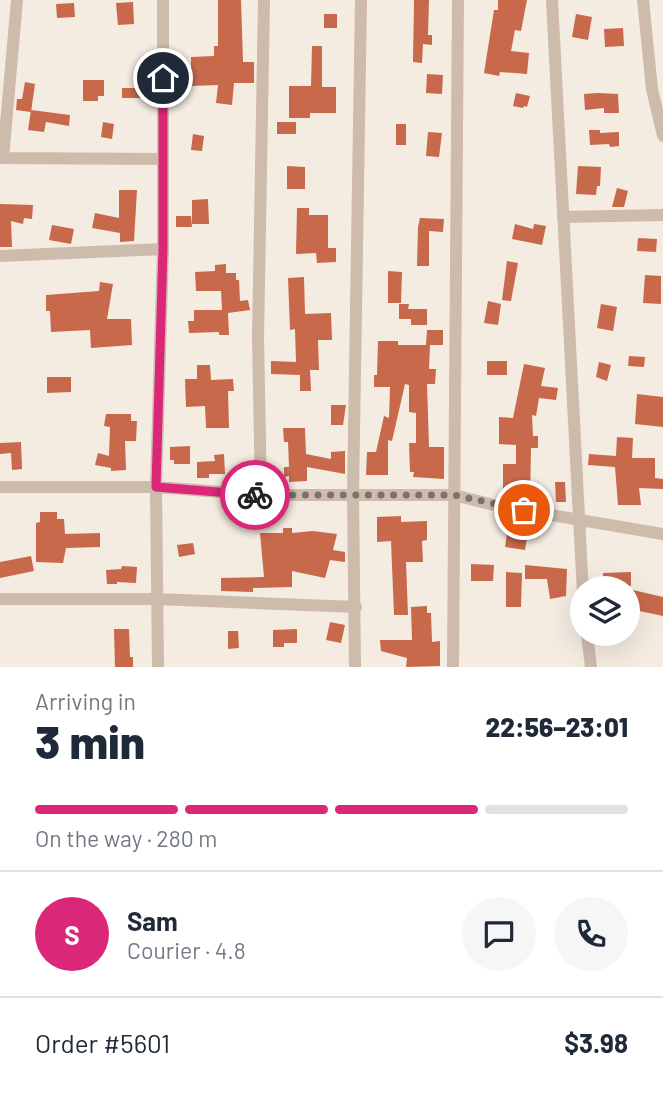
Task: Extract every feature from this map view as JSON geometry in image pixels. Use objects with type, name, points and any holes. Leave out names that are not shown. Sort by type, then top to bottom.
[{"type":"street","points":[[18,0],[1,158],[163,159]]},
{"type":"street","points":[[159,667],[156,487],[163,249],[163,0]]},
{"type":"street","points":[[261,495],[258,338],[264,0]]},
{"type":"street","points":[[355,667],[353,495],[361,0]]},
{"type":"street","points":[[453,667],[458,0]]},
{"type":"street","points":[[552,0],[582,576]]},
{"type":"street","points":[[643,0],[652,89],[663,136]]},
{"type":"street","points":[[563,217],[663,215]]},
{"type":"street","points":[[0,256],[163,249]]},
{"type":"street","points":[[0,487],[156,487],[261,495],[454,495],[498,506],[663,534]]},
{"type":"street","points":[[0,599],[157,599],[356,607]]},
{"type":"street","points":[[588,646],[591,667]]},
{"type":"building","points":[[218,0],[241,0],[243,62],[254,62],[254,83],[234,83],[232,105],[216,103],[218,85],[191,86],[191,57],[214,56],[214,46],[218,46]]},
{"type":"building","points":[[414,0],[429,0],[428,35],[432,35],[432,45],[423,44],[422,63],[413,62]]},
{"type":"building","points":[[498,0],[527,0],[521,31],[515,30],[511,51],[529,53],[527,74],[500,72],[499,76],[484,73]]},
{"type":"building","points":[[133,2],[134,24],[118,25],[116,3]]},
{"type":"building","points":[[74,3],[75,17],[57,18],[56,4]]},
{"type":"building","points":[[324,14],[337,14],[337,28],[324,28]]},
{"type":"building","points":[[576,14],[592,17],[588,40],[572,37]]},
{"type":"building","points":[[623,28],[624,46],[605,47],[604,29]]},
{"type":"building","points":[[312,46],[322,46],[322,87],[336,87],[336,113],[310,113],[310,118],[289,118],[289,86],[311,86]]},
{"type":"building","points":[[427,74],[443,75],[442,94],[426,93]]},
{"type":"building","points":[[83,80],[104,80],[104,96],[98,96],[98,101],[83,101]]},
{"type":"building","points":[[25,82],[35,84],[31,112],[16,110],[17,99],[22,99]]},
{"type":"building","points":[[122,88],[141,88],[141,98],[122,98]]},
{"type":"building","points":[[516,93],[530,96],[527,107],[513,106]]},
{"type":"building","points":[[584,94],[618,94],[619,113],[604,113],[604,108],[585,110]]},
{"type":"building","points":[[31,110],[70,115],[69,126],[46,122],[44,132],[28,130]]},
{"type":"building","points":[[103,122],[114,124],[112,139],[101,137]]},
{"type":"building","points":[[277,122],[296,122],[296,134],[277,134]]},
{"type":"building","points":[[396,124],[406,124],[406,145],[396,145]]},
{"type":"building","points":[[589,130],[600,130],[600,133],[619,132],[619,146],[590,145]]},
{"type":"building","points":[[428,132],[442,133],[439,157],[426,156]]},
{"type":"building","points":[[193,134],[204,136],[202,151],[191,150]]},
{"type":"building","points":[[287,166],[305,167],[305,189],[287,189]]},
{"type":"building","points":[[578,166],[601,167],[600,186],[597,186],[596,195],[576,194]]},
{"type":"building","points":[[617,188],[628,191],[624,207],[612,207]]},
{"type":"building","points":[[119,190],[137,190],[134,241],[120,242],[120,233],[92,228],[95,213],[119,218]]},
{"type":"building","points":[[208,199],[209,224],[192,224],[192,200]]},
{"type":"building","points":[[0,204],[33,205],[32,219],[24,218],[23,224],[11,221],[12,247],[0,247]]},
{"type":"building","points":[[297,208],[309,208],[309,215],[328,215],[328,248],[336,248],[336,262],[317,263],[316,253],[296,254]]},
{"type":"building","points":[[176,216],[191,216],[192,227],[176,227]]},
{"type":"building","points":[[420,218],[444,219],[443,232],[429,231],[429,266],[417,266]]},
{"type":"building","points":[[515,224],[533,229],[534,224],[546,226],[542,245],[512,239]]},
{"type":"building","points":[[52,225],[74,229],[71,244],[49,240]]},
{"type":"building","points":[[638,238],[657,239],[656,252],[637,251]]},
{"type":"building","points":[[507,261],[518,263],[511,301],[502,300]]},
{"type":"building","points":[[226,264],[226,273],[236,273],[236,280],[239,280],[240,301],[248,300],[250,310],[228,313],[229,335],[219,335],[219,332],[189,333],[188,321],[194,321],[194,310],[222,310],[221,291],[196,291],[195,272],[215,271],[215,265]]},
{"type":"building","points":[[388,271],[402,272],[401,303],[388,303]]},
{"type":"building","points":[[645,275],[661,276],[661,304],[643,303]]},
{"type":"building","points":[[304,277],[305,314],[331,313],[332,340],[318,340],[319,370],[310,370],[311,391],[300,391],[300,375],[271,374],[271,361],[296,362],[295,329],[290,330],[288,278]]},
{"type":"building","points":[[100,282],[113,284],[107,319],[131,319],[132,345],[91,348],[90,330],[51,332],[50,311],[46,311],[46,295],[99,291]]},
{"type":"building","points":[[488,301],[501,304],[498,325],[484,323]]},
{"type":"building","points":[[399,304],[409,304],[408,309],[427,309],[427,325],[411,325],[411,319],[399,319]]},
{"type":"building","points":[[601,304],[617,307],[613,331],[597,328]]},
{"type":"building","points":[[427,330],[443,330],[443,345],[426,345]]},
{"type":"building","points":[[378,341],[398,341],[398,345],[430,345],[429,369],[436,369],[435,384],[427,384],[429,447],[444,447],[444,479],[413,477],[414,472],[410,472],[409,443],[416,443],[416,413],[409,412],[409,385],[405,384],[392,441],[388,440],[388,475],[366,475],[367,452],[376,452],[384,416],[389,418],[390,387],[374,387]]},
{"type":"building","points":[[629,356],[645,357],[644,367],[628,366]]},
{"type":"building","points":[[487,361],[507,361],[507,375],[487,375]]},
{"type":"building","points":[[599,362],[611,365],[607,381],[596,377]]},
{"type":"building","points":[[524,364],[545,368],[541,386],[558,388],[556,400],[539,398],[536,416],[532,415],[533,436],[538,436],[538,448],[531,448],[530,500],[515,500],[516,489],[503,489],[503,464],[516,464],[516,445],[499,444],[499,417],[513,418]]},
{"type":"building","points":[[197,365],[210,365],[211,380],[233,379],[234,391],[228,391],[229,428],[206,428],[205,406],[186,407],[185,379],[197,379]]},
{"type":"building","points":[[47,377],[71,377],[71,392],[47,393]]},
{"type":"building","points":[[637,394],[663,397],[663,427],[635,424]]},
{"type":"building","points":[[331,405],[346,405],[343,425],[331,425]]},
{"type":"building","points":[[106,414],[131,414],[131,421],[137,421],[136,441],[125,441],[126,470],[111,471],[111,468],[95,465],[98,453],[109,456],[110,427],[104,426]]},
{"type":"building","points":[[283,428],[305,428],[306,454],[331,459],[331,452],[345,451],[345,474],[307,467],[307,481],[289,482],[289,476],[284,477],[284,467],[289,467],[288,442],[284,442]]},
{"type":"building","points":[[617,437],[633,438],[632,458],[655,458],[655,478],[663,479],[663,489],[639,488],[641,505],[618,505],[615,467],[588,465],[589,454],[616,456]]},
{"type":"building","points":[[21,442],[22,469],[12,470],[11,453],[0,454],[0,443]]},
{"type":"building","points":[[190,446],[190,464],[174,464],[174,460],[170,460],[170,447]]},
{"type":"building","points":[[224,454],[225,474],[209,474],[209,478],[197,478],[197,462],[215,461],[214,455]]},
{"type":"building","points":[[237,467],[248,467],[249,485],[238,484]]},
{"type":"building","points":[[555,482],[565,482],[566,502],[556,502]]},
{"type":"building","points":[[40,512],[57,512],[57,519],[64,519],[65,534],[100,533],[100,547],[66,548],[63,563],[36,562],[36,523],[40,522]]},
{"type":"building","points":[[401,516],[401,522],[427,521],[427,540],[422,541],[423,562],[406,562],[408,615],[394,615],[391,541],[377,542],[377,517]]},
{"type":"building","points":[[508,527],[528,531],[525,550],[505,547]]},
{"type":"building","points":[[283,528],[292,528],[292,533],[313,531],[337,534],[333,550],[345,552],[345,562],[330,560],[325,578],[292,571],[292,587],[253,588],[253,592],[221,591],[221,578],[264,577],[260,533],[283,533]]},
{"type":"building","points":[[193,543],[195,554],[179,557],[177,545]]},
{"type":"building","points":[[31,556],[34,571],[0,578],[0,562]]},
{"type":"building","points":[[471,564],[494,565],[493,581],[471,581]]},
{"type":"building","points":[[525,565],[567,569],[566,596],[550,599],[547,579],[525,579]]},
{"type":"building","points":[[122,566],[137,567],[136,583],[107,584],[106,570],[121,569]]},
{"type":"building","points":[[506,572],[522,573],[521,607],[506,607]]},
{"type":"building","points":[[631,572],[631,576],[603,576],[603,573]]},
{"type":"building","points":[[640,592],[663,597],[663,616],[640,611]]},
{"type":"building","points":[[427,606],[427,613],[431,613],[432,642],[440,641],[440,666],[406,667],[407,658],[381,651],[380,640],[412,640],[411,607]]},
{"type":"building","points":[[330,622],[345,625],[341,643],[326,640]]},
{"type":"building","points":[[114,629],[129,629],[133,667],[115,667]]},
{"type":"building","points":[[297,629],[297,643],[284,643],[284,647],[273,647],[273,630]]},
{"type":"building","points":[[228,631],[238,631],[239,648],[228,649]]},
{"type":"way so far","points":[[255,495],[454,495],[524,510]]},
{"type":"route","points":[[163,78],[163,249],[156,487],[255,495]]}]
